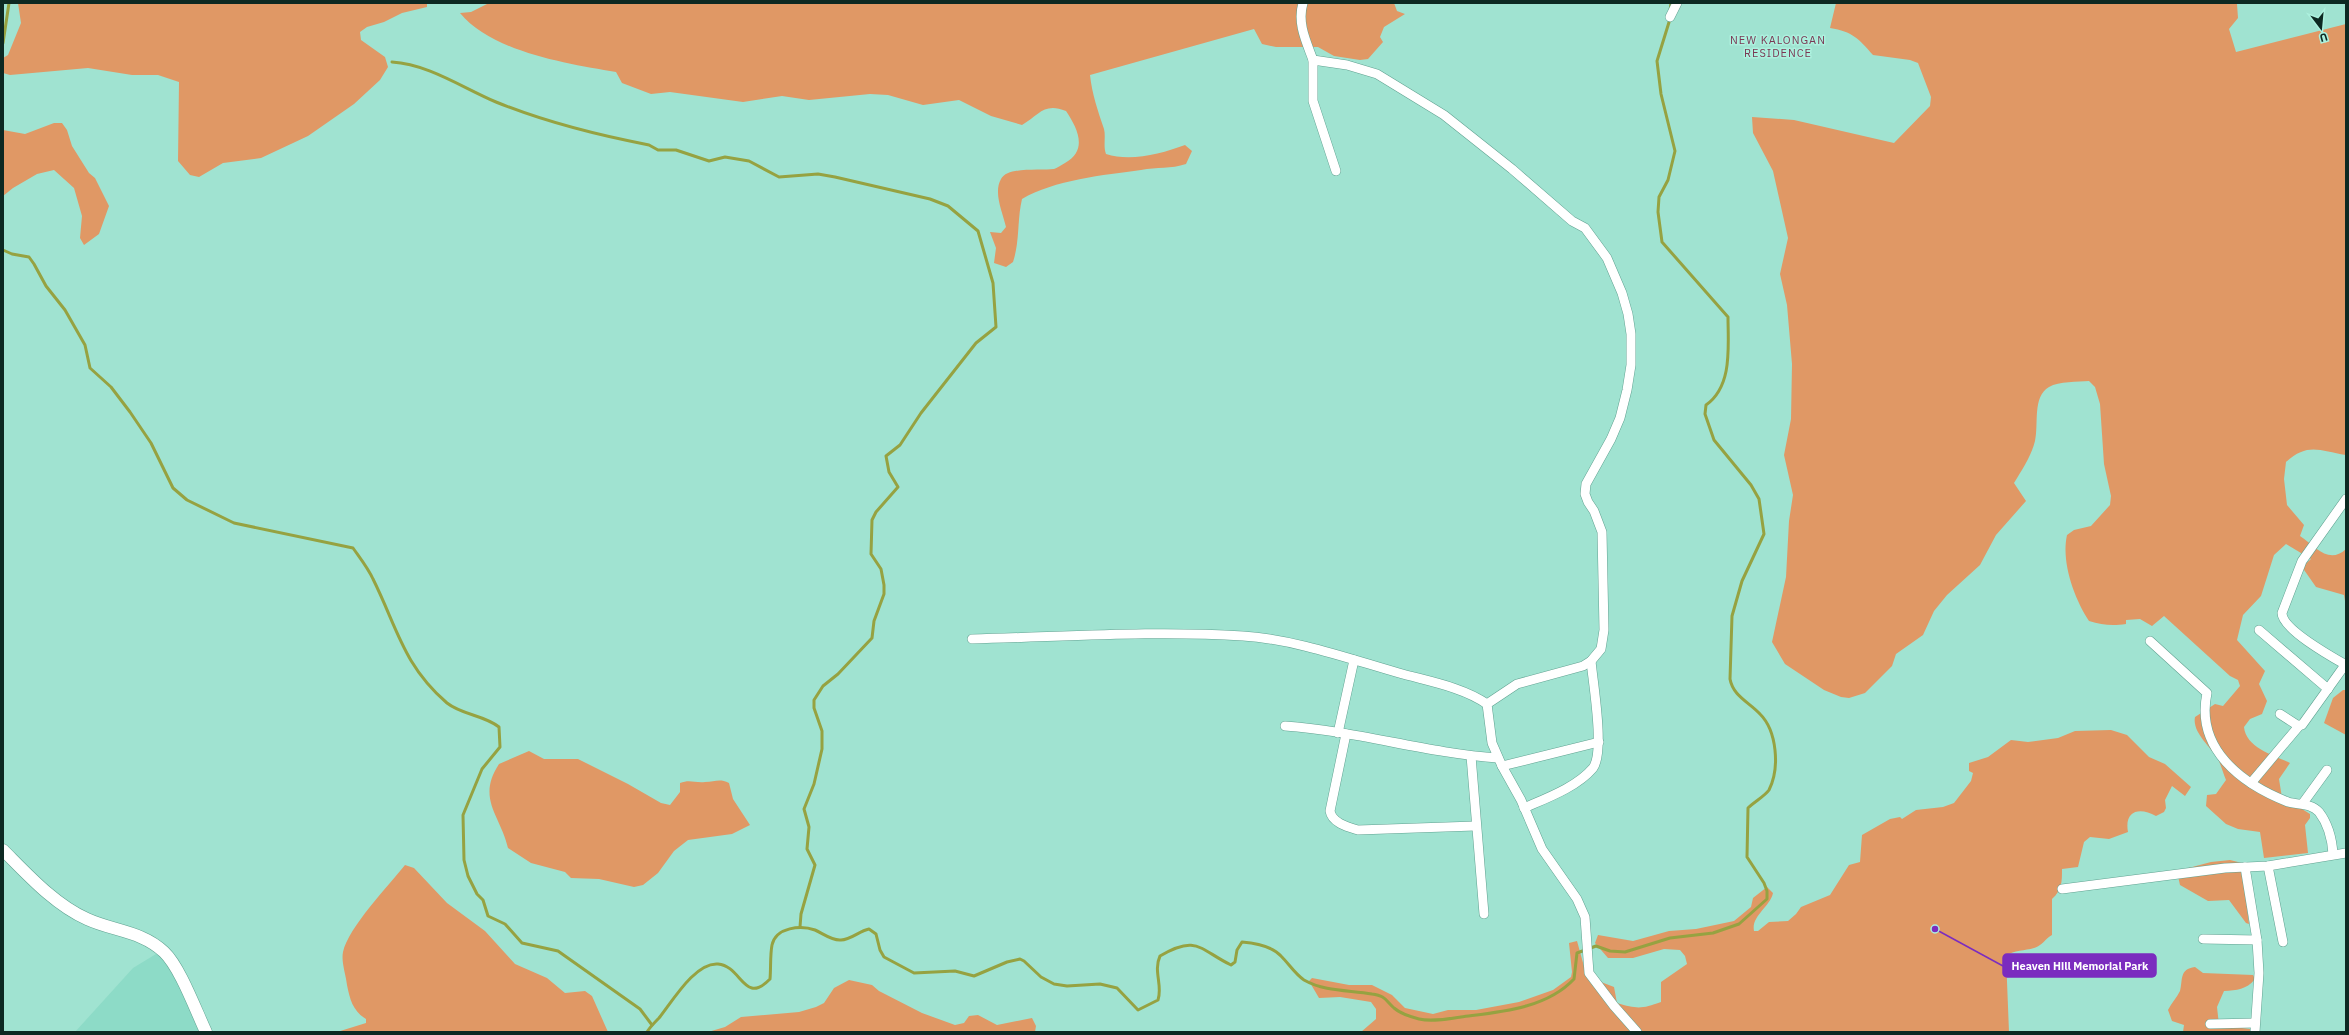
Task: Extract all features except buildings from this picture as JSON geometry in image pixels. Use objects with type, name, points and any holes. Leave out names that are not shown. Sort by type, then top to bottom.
[{"type":"main road","points":[[3,850],[38,884],[76,914],[139,936],[166,953],[178,974],[206,1032]]},
{"type":"street","points":[[1303,3],[1300,12],[1302,28],[1313,60],[1313,102],[1336,171]]},
{"type":"street","points":[[1670,17],[1677,3]]},
{"type":"street","points":[[1313,60],[1363,69],[1396,85],[1444,115],[1512,169],[1572,221],[1585,228],[1608,258],[1622,293],[1628,314],[1631,334],[1631,365],[1628,390],[1620,418],[1611,439],[1586,484],[1585,494],[1594,511],[1602,532],[1604,630],[1601,649],[1591,661],[1583,666],[1517,684],[1487,704]]},
{"type":"street","points":[[2251,783],[2311,714],[2345,665],[2291,628],[2283,620],[2282,613],[2302,561],[2315,540],[2346,499]]},
{"type":"street","points":[[2259,630],[2328,689]]},
{"type":"street","points":[[972,639],[1170,632],[1244,636],[1303,647],[1354,660],[1480,699],[1487,704],[1491,738],[1500,762],[1524,808],[1542,849],[1577,900],[1585,917],[1589,973],[1637,1032]]},
{"type":"street","points":[[2150,641],[2207,693],[2204,710],[2208,729],[2226,764],[2264,792],[2292,803],[2303,803],[2318,812],[2332,833],[2334,854]]},
{"type":"street","points":[[1354,660],[1330,811],[1332,818],[1358,830],[1475,826]]},
{"type":"street","points":[[1524,808],[1556,793],[1587,774],[1597,760],[1599,742],[1591,661]]},
{"type":"street","points":[[2280,714],[2299,726]]},
{"type":"street","points":[[1285,726],[1342,733],[1500,762],[1599,742]]},
{"type":"street","points":[[1471,756],[1475,826],[1484,914]]},
{"type":"street","points":[[2303,803],[2327,770]]},
{"type":"street","points":[[2062,889],[2245,867],[2268,866],[2346,853]]},
{"type":"street","points":[[2268,866],[2283,942]]},
{"type":"street","points":[[2210,1024],[2255,1028],[2259,973],[2257,940],[2245,867]]},
{"type":"street","points":[[2203,939],[2257,940]]},
{"type":"shaded area","points":[[18,3],[427,3],[427,7],[402,13],[384,22],[367,27],[360,32],[361,40],[385,57],[388,67],[380,80],[354,104],[308,136],[261,158],[223,163],[199,177],[190,175],[178,161],[179,82],[158,75],[132,75],[88,68],[10,75],[3,73],[3,58],[8,55],[21,23]]},
{"type":"shaded area","points":[[489,3],[1394,3],[1397,11],[1405,14],[1384,27],[1380,37],[1383,42],[1368,59],[1360,60],[1334,56],[1318,47],[1276,47],[1262,44],[1254,29],[1090,75],[1097,109],[1104,129],[1106,154],[1125,157],[1146,156],[1185,145],[1192,151],[1186,164],[1175,167],[1147,169],[1080,179],[1049,187],[1022,199],[1015,254],[1013,262],[1006,267],[994,263],[996,248],[990,232],[1001,233],[1006,227],[998,197],[1001,179],[1011,172],[1054,169],[1072,158],[1077,152],[1079,139],[1074,125],[1066,111],[1052,108],[1047,109],[1022,125],[991,116],[959,100],[923,105],[888,95],[870,94],[809,100],[782,96],[743,102],[670,92],[651,94],[622,83],[616,72],[554,60],[511,47],[491,38],[474,26],[460,13],[471,12]]},
{"type":"shaded area","points":[[1836,3],[2237,4],[2238,18],[2229,29],[2236,52],[2346,24],[2346,455],[2321,450],[2308,450],[2301,452],[2286,462],[2284,479],[2287,505],[2304,525],[2300,536],[2317,549],[2328,555],[2340,553],[2346,549],[2346,607],[2344,595],[2316,587],[2302,567],[2311,559],[2286,544],[2274,555],[2261,596],[2243,615],[2237,640],[2265,671],[2259,684],[2267,701],[2262,714],[2250,719],[2244,727],[2246,734],[2255,746],[2290,763],[2279,779],[2283,804],[2302,809],[2310,814],[2310,818],[2305,825],[2308,853],[2264,858],[2260,832],[2238,829],[2226,824],[2206,806],[2207,795],[2216,794],[2226,780],[2218,759],[2202,739],[2196,728],[2195,717],[2215,704],[2223,706],[2240,686],[2238,680],[2230,676],[2164,616],[2152,626],[2140,619],[2126,620],[2126,624],[2103,624],[2089,621],[2078,602],[2067,568],[2067,535],[2074,530],[2091,526],[2110,505],[2111,496],[2104,464],[2100,404],[2095,387],[2089,381],[2069,382],[2053,385],[2044,391],[2038,404],[2035,441],[2026,463],[2014,483],[2026,501],[1996,535],[1980,565],[1947,595],[1934,611],[1923,635],[1896,654],[1892,666],[1865,693],[1849,698],[1841,697],[1824,690],[1785,664],[1772,642],[1786,577],[1789,521],[1793,495],[1784,455],[1791,419],[1792,364],[1787,305],[1780,274],[1788,238],[1773,171],[1753,133],[1752,117],[1794,120],[1894,143],[1930,106],[1931,97],[1918,63],[1910,60],[1873,55],[1863,44],[1850,34],[1830,28]]},
{"type":"shaded area","points":[[54,123],[62,123],[67,130],[72,146],[89,173],[95,178],[109,206],[99,234],[84,245],[80,238],[82,216],[74,188],[54,170],[37,174],[13,188],[3,196],[3,130],[25,134]]},
{"type":"shaded area","points":[[2343,690],[2346,690],[2346,735],[2324,723],[2333,698]]},
{"type":"shaded area","points":[[2111,730],[2127,735],[2149,757],[2165,764],[2191,787],[2185,796],[2172,786],[2165,800],[2166,808],[2164,812],[2156,816],[2139,811],[2134,812],[2128,819],[2128,832],[2109,839],[2090,837],[2084,842],[2078,867],[2062,869],[2061,886],[2052,899],[2052,935],[2042,944],[2032,949],[2014,952],[2006,956],[2009,1032],[1361,1032],[1376,1019],[1376,1009],[1371,1002],[1340,997],[1319,998],[1309,981],[1312,978],[1349,985],[1372,985],[1392,995],[1405,1008],[1433,1014],[1448,1010],[1476,1010],[1519,1002],[1553,990],[1571,977],[1572,972],[1569,943],[1577,941],[1585,970],[1601,982],[1614,987],[1617,1003],[1644,1007],[1661,1002],[1661,982],[1687,964],[1685,956],[1680,950],[1664,949],[1633,958],[1608,958],[1595,943],[1598,935],[1633,941],[1669,931],[1696,929],[1734,921],[1751,907],[1753,898],[1767,887],[1773,893],[1768,903],[1755,921],[1754,931],[1758,931],[1769,922],[1788,921],[1801,907],[1830,895],[1849,865],[1860,862],[1862,835],[1890,819],[1900,817],[1902,819],[1916,810],[1943,807],[1954,803],[1971,781],[1973,773],[1969,771],[1969,763],[1988,757],[2011,740],[2028,742],[2058,738],[2075,731]]},
{"type":"shaded area","points":[[529,751],[544,759],[578,759],[628,784],[661,803],[670,805],[680,792],[680,783],[689,781],[708,782],[720,780],[729,783],[733,799],[750,825],[732,834],[688,840],[674,851],[658,873],[643,885],[634,887],[599,879],[571,878],[565,872],[531,863],[508,848],[505,837],[492,807],[490,787],[492,776],[499,764]]},
{"type":"shaded area","points":[[2230,860],[2242,863],[2249,924],[2246,923],[2229,900],[2208,901],[2180,885],[2177,872],[2181,870],[2211,862]]},
{"type":"shaded area","points":[[405,865],[414,868],[447,903],[485,931],[515,964],[547,978],[565,993],[585,991],[592,996],[608,1032],[337,1032],[366,1023],[366,1019],[355,1009],[348,990],[343,960],[343,952],[346,942],[361,919]]},
{"type":"shaded area","points":[[156,954],[161,956],[185,995],[201,1032],[75,1032],[133,968]]},
{"type":"shaded area","points":[[2195,967],[2203,973],[2253,975],[2255,979],[2252,983],[2245,987],[2237,990],[2224,991],[2217,1007],[2219,1025],[2250,1029],[2250,1032],[2183,1032],[2184,1025],[2172,1021],[2168,1010],[2180,991],[2184,973],[2186,970]]},
{"type":"shaded area","points":[[849,980],[872,985],[879,991],[922,1013],[955,1025],[964,1023],[969,1016],[978,1015],[997,1025],[1032,1018],[1036,1026],[1035,1032],[708,1032],[725,1027],[741,1017],[799,1012],[816,1007],[824,1003],[834,988]]},
{"type":"waterway","points":[[3,43],[9,3]]},
{"type":"waterway","points":[[1670,11],[1671,3]]},
{"type":"waterway","points":[[647,1032],[685,984],[701,969],[709,965],[718,964],[726,966],[733,971],[748,987],[754,988],[761,986],[770,979],[771,949],[774,939],[778,934],[796,928],[809,928],[838,940],[848,939],[869,929],[876,934],[880,950],[884,957],[914,973],[955,971],[974,976],[1007,962],[1020,959],[1041,977],[1054,984],[1067,986],[1100,984],[1117,988],[1138,1010],[1158,1000],[1159,989],[1157,967],[1160,956],[1172,949],[1191,945],[1205,950],[1231,965],[1235,962],[1237,950],[1242,942],[1252,943],[1268,947],[1273,950],[1284,959],[1301,978],[1312,984],[1329,989],[1377,995],[1383,997],[1399,1012],[1419,1019],[1435,1020],[1506,1011],[1536,1003],[1563,989],[1574,979],[1577,953],[1596,946],[1610,951],[1625,952],[1670,938],[1713,933],[1739,924],[1767,899],[1767,891],[1764,883],[1747,857],[1748,808],[1769,790],[1775,771],[1775,750],[1766,721],[1734,690],[1730,679],[1732,616],[1742,581],[1764,534],[1759,499],[1751,485],[1714,440],[1705,414],[1706,405],[1715,397],[1725,376],[1728,353],[1728,317],[1662,242],[1658,212],[1659,197],[1668,180],[1675,151],[1661,94],[1657,61],[1670,19]]},
{"type":"waterway","points":[[392,62],[419,67],[496,102],[533,116],[610,137],[649,145],[658,150],[676,150],[709,161],[725,157],[749,161],[779,177],[818,174],[930,199],[948,206],[978,231],[993,283],[996,327],[976,343],[921,413],[900,445],[886,456],[889,472],[898,487],[876,512],[872,520],[871,554],[881,569],[884,585],[884,594],[874,621],[872,638],[838,674],[823,686],[814,700],[814,708],[822,731],[822,749],[814,784],[804,809],[809,827],[807,849],[815,865],[801,914],[800,927]]},
{"type":"waterway","points":[[3,250],[12,254],[29,257],[46,286],[65,310],[85,345],[90,368],[111,387],[130,412],[151,443],[173,488],[187,500],[234,523],[353,548],[371,575],[402,645],[420,674],[432,689],[453,707],[487,720],[499,727],[500,747],[482,769],[463,815],[464,860],[468,876],[477,894],[483,900],[488,916],[505,924],[522,943],[558,951],[640,1009],[652,1025]]},
{"type":"place","name":"Heaven Hill Memorial Park","points":[[1935,929]]},
{"type":"district","name":"NEW KALONGAN RESIDENCE","points":[[1778,46]]}]
